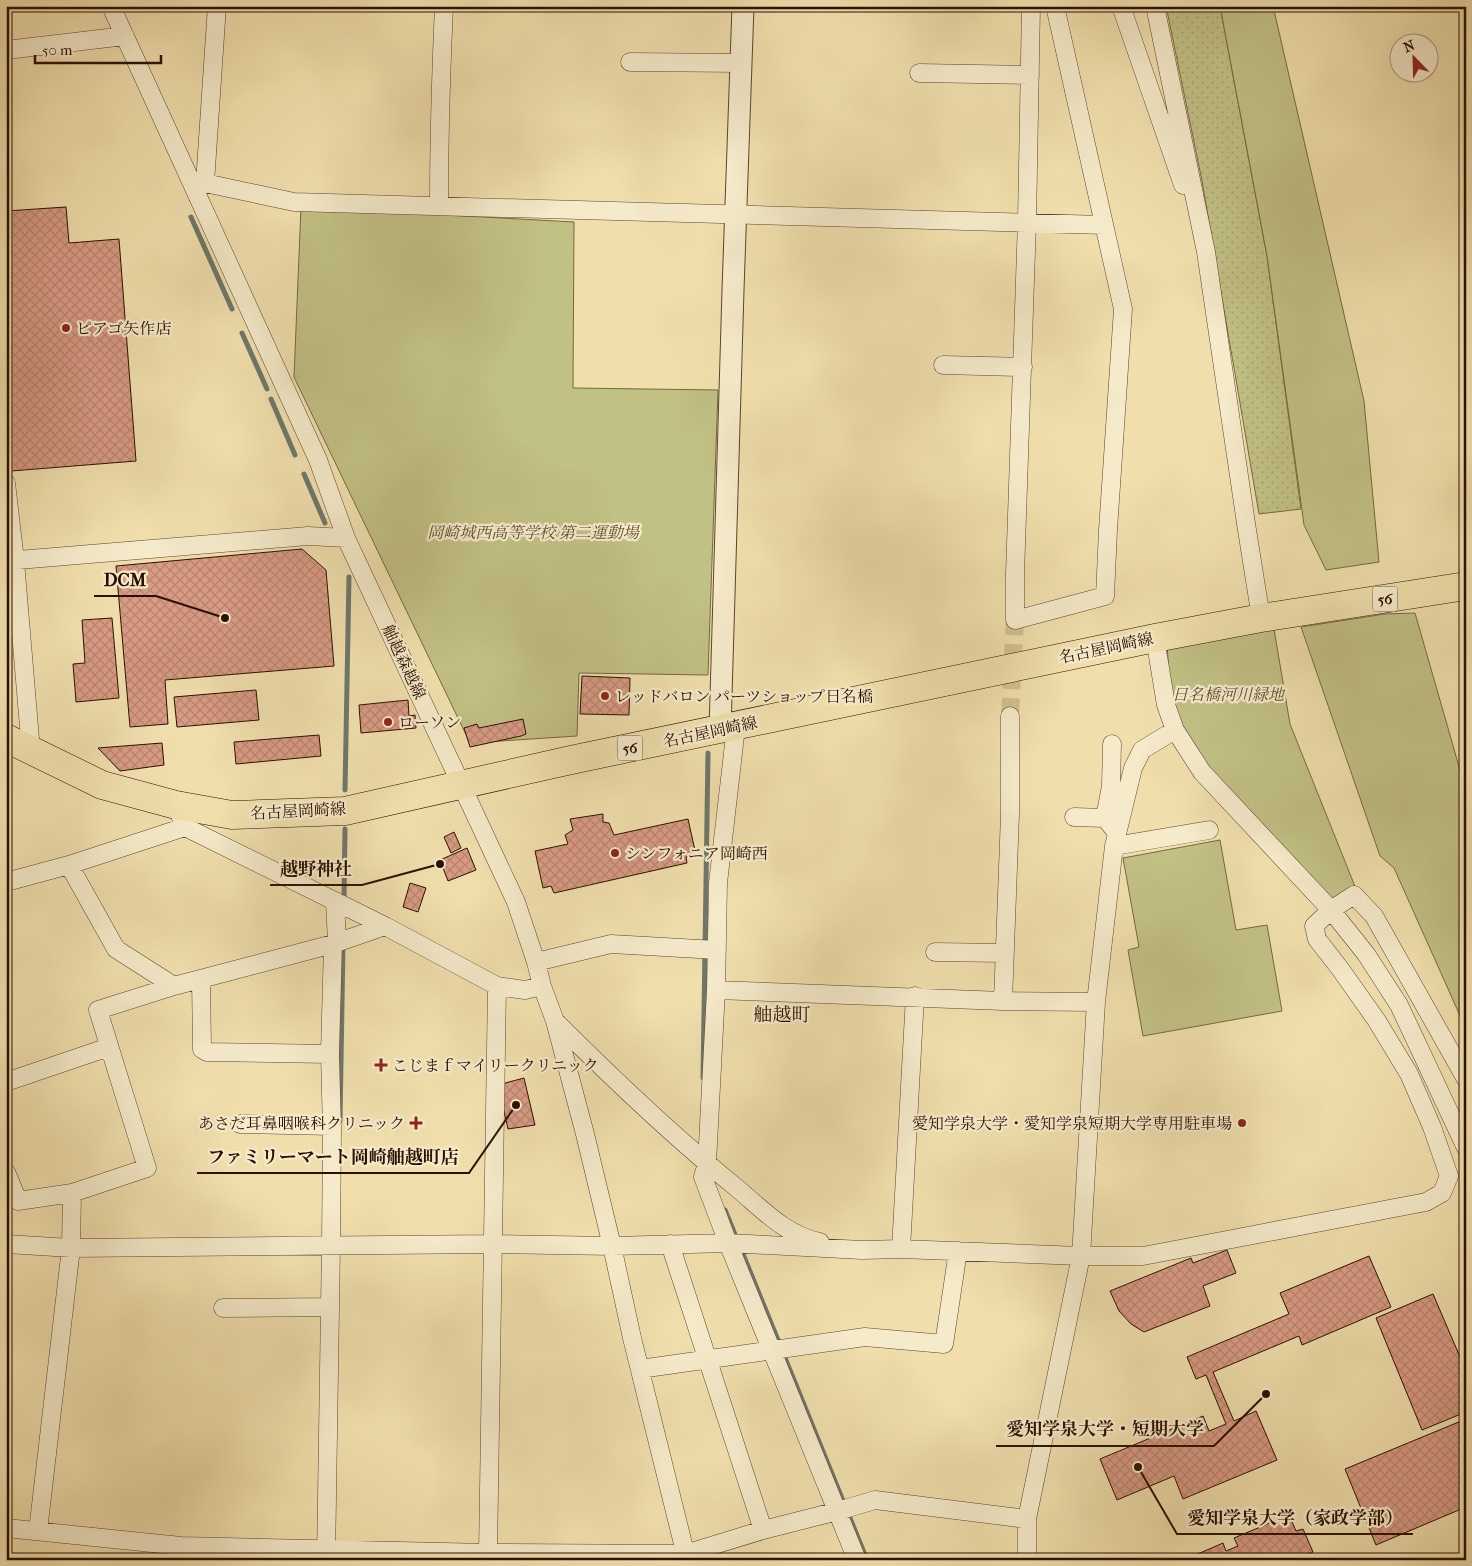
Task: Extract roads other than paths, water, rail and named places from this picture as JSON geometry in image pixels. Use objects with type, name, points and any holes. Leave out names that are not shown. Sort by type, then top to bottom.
[{"type":"main road","name":"名古屋岡崎線","points":[[6,738],[102,785],[181,816],[345,810],[506,774],[1155,638],[1261,618],[1466,586]]},
{"type":"street","name":"舳越森越線","points":[[110,6],[200,185],[318,460],[346,538],[516,902],[555,1022],[612,1246],[686,1557]]},
{"type":"street","points":[[217,6],[200,185],[294,202],[1027,221],[1104,225]]},
{"type":"street","points":[[439,205],[439,134],[444,6]]},
{"type":"street","points":[[743,6],[732,300],[728,728],[718,883],[716,990],[707,1164],[703,1178],[857,1560]]},
{"type":"street","points":[[1031,6],[1023,367],[1014,620],[1105,596],[1123,309],[1055,6]]},
{"type":"street","points":[[1121,6],[1206,252]]},
{"type":"street","points":[[1155,6],[1206,252],[1261,618]]},
{"type":"street","points":[[6,50],[125,36]]},
{"type":"street","points":[[630,62],[741,63]]},
{"type":"street","points":[[919,73],[1030,75]]},
{"type":"street","points":[[943,365],[1023,367]]},
{"type":"street","points":[[6,483],[11,561],[31,751]]},
{"type":"street","points":[[11,561],[308,536],[346,538]]},
{"type":"street","points":[[1155,638],[1166,704],[1175,730],[1202,772],[1331,910],[1366,954],[1399,1005],[1466,1148]]},
{"type":"street","points":[[1003,1001],[1010,814],[1010,716]]},
{"type":"street","points":[[1027,1560],[1027,1519],[1081,1256],[1096,1002],[1115,840],[1133,768],[1142,750],[1175,730]]},
{"type":"street","points":[[1112,744],[1111,786],[1105,818],[1115,840]]},
{"type":"street","points":[[6,882],[68,865],[181,816],[341,904],[497,986],[525,990],[542,986]]},
{"type":"street","points":[[1074,817],[1105,818]]},
{"type":"street","points":[[1115,840],[1209,830]]},
{"type":"street","points":[[68,865],[116,949],[174,986]]},
{"type":"street","points":[[6,1244],[71,1248],[492,1244],[612,1246],[728,1243],[862,1250],[901,1249],[1081,1256],[1143,1256],[1426,1202],[1442,1193],[1449,1176],[1432,1127],[1409,1074],[1377,1021],[1342,970],[1317,939],[1314,926],[1331,910],[1354,895],[1374,916],[1466,1079]]},
{"type":"street","points":[[326,1555],[332,1126],[330,1054],[340,941],[341,904]]},
{"type":"street","points":[[6,1172],[18,1201],[72,1193],[147,1168],[98,1010],[174,986],[340,941],[385,926]]},
{"type":"street","points":[[536,962],[611,944],[717,950]]},
{"type":"street","points":[[935,952],[1004,953]]},
{"type":"street","points":[[201,979],[202,1050],[207,1052],[330,1054]]},
{"type":"street","points":[[488,1553],[497,986]]},
{"type":"street","points":[[716,990],[915,996],[1003,1001],[1096,1002]]},
{"type":"street","points":[[901,1249],[915,996]]},
{"type":"street","points":[[555,1022],[599,1066],[707,1164],[788,1230],[811,1240],[862,1250]]},
{"type":"street","points":[[6,1082],[109,1047]]},
{"type":"street","points":[[240,1124],[332,1126]]},
{"type":"street","points":[[38,1531],[71,1248],[72,1193]]},
{"type":"street","points":[[670,1244],[763,1530]]},
{"type":"street","points":[[640,1369],[865,1337],[944,1344],[958,1252]]},
{"type":"street","points":[[223,1308],[330,1307]]},
{"type":"street","points":[[6,1528],[181,1546],[326,1555],[488,1553],[686,1557],[763,1530],[875,1500],[1027,1519]]},
{"type":"waterway","points":[[191,217],[232,309]]},
{"type":"waterway","points":[[242,333],[267,389]]},
{"type":"waterway","points":[[271,399],[295,455]]},
{"type":"waterway","points":[[304,474],[325,523]]},
{"type":"waterway","points":[[345,790],[349,577]]},
{"type":"waterway","points":[[703,1078],[708,753]]},
{"type":"waterway","points":[[344,901],[345,829]]},
{"type":"waterway","points":[[340,1121],[343,944]]},
{"type":"waterway","points":[[725,1210],[780,1345]]},
{"type":"waterway","points":[[783,1353],[867,1560]]},
{"type":"tunnel","points":[[1010,716],[1015,620]]},
{"type":"place","name":"ピアゴ矢作店","points":[[66,328]]},
{"type":"place","name":"DCM","points":[[225,618]]},
{"type":"place","name":"レッドバロン パーツショップ日名橋","points":[[605,696]]},
{"type":"place","name":"ローソン","points":[[388,722]]},
{"type":"place","name":"シンフォニア岡崎西","points":[[615,853]]},
{"type":"place","name":"越野神社","points":[[440,864]]},
{"type":"place","name":"こじまｆマイリークリニック","points":[[381,1065]]},
{"type":"place","name":"ファミリーマート岡崎舳越町店","points":[[516,1105]]},
{"type":"place","name":"あさだ耳鼻咽喉科クリニック","points":[[416,1123]]},
{"type":"place","name":"愛知学泉大学・愛知学泉短期大学専用駐車場","points":[[1242,1123]]},
{"type":"place","name":"愛知学泉大学・短期大学","points":[[1266,1394]]},
{"type":"place","name":"愛知学泉大学（家政学部）","points":[[1138,1467]]},
{"type":"district","name":"舳越町","points":[[782,1015]]},
{"type":"park label","name":"岡崎城西高等学校 第二運動場","points":[[533,532]]},
{"type":"park label","name":"日名橋河川緑地","points":[[1228,694]]}]
